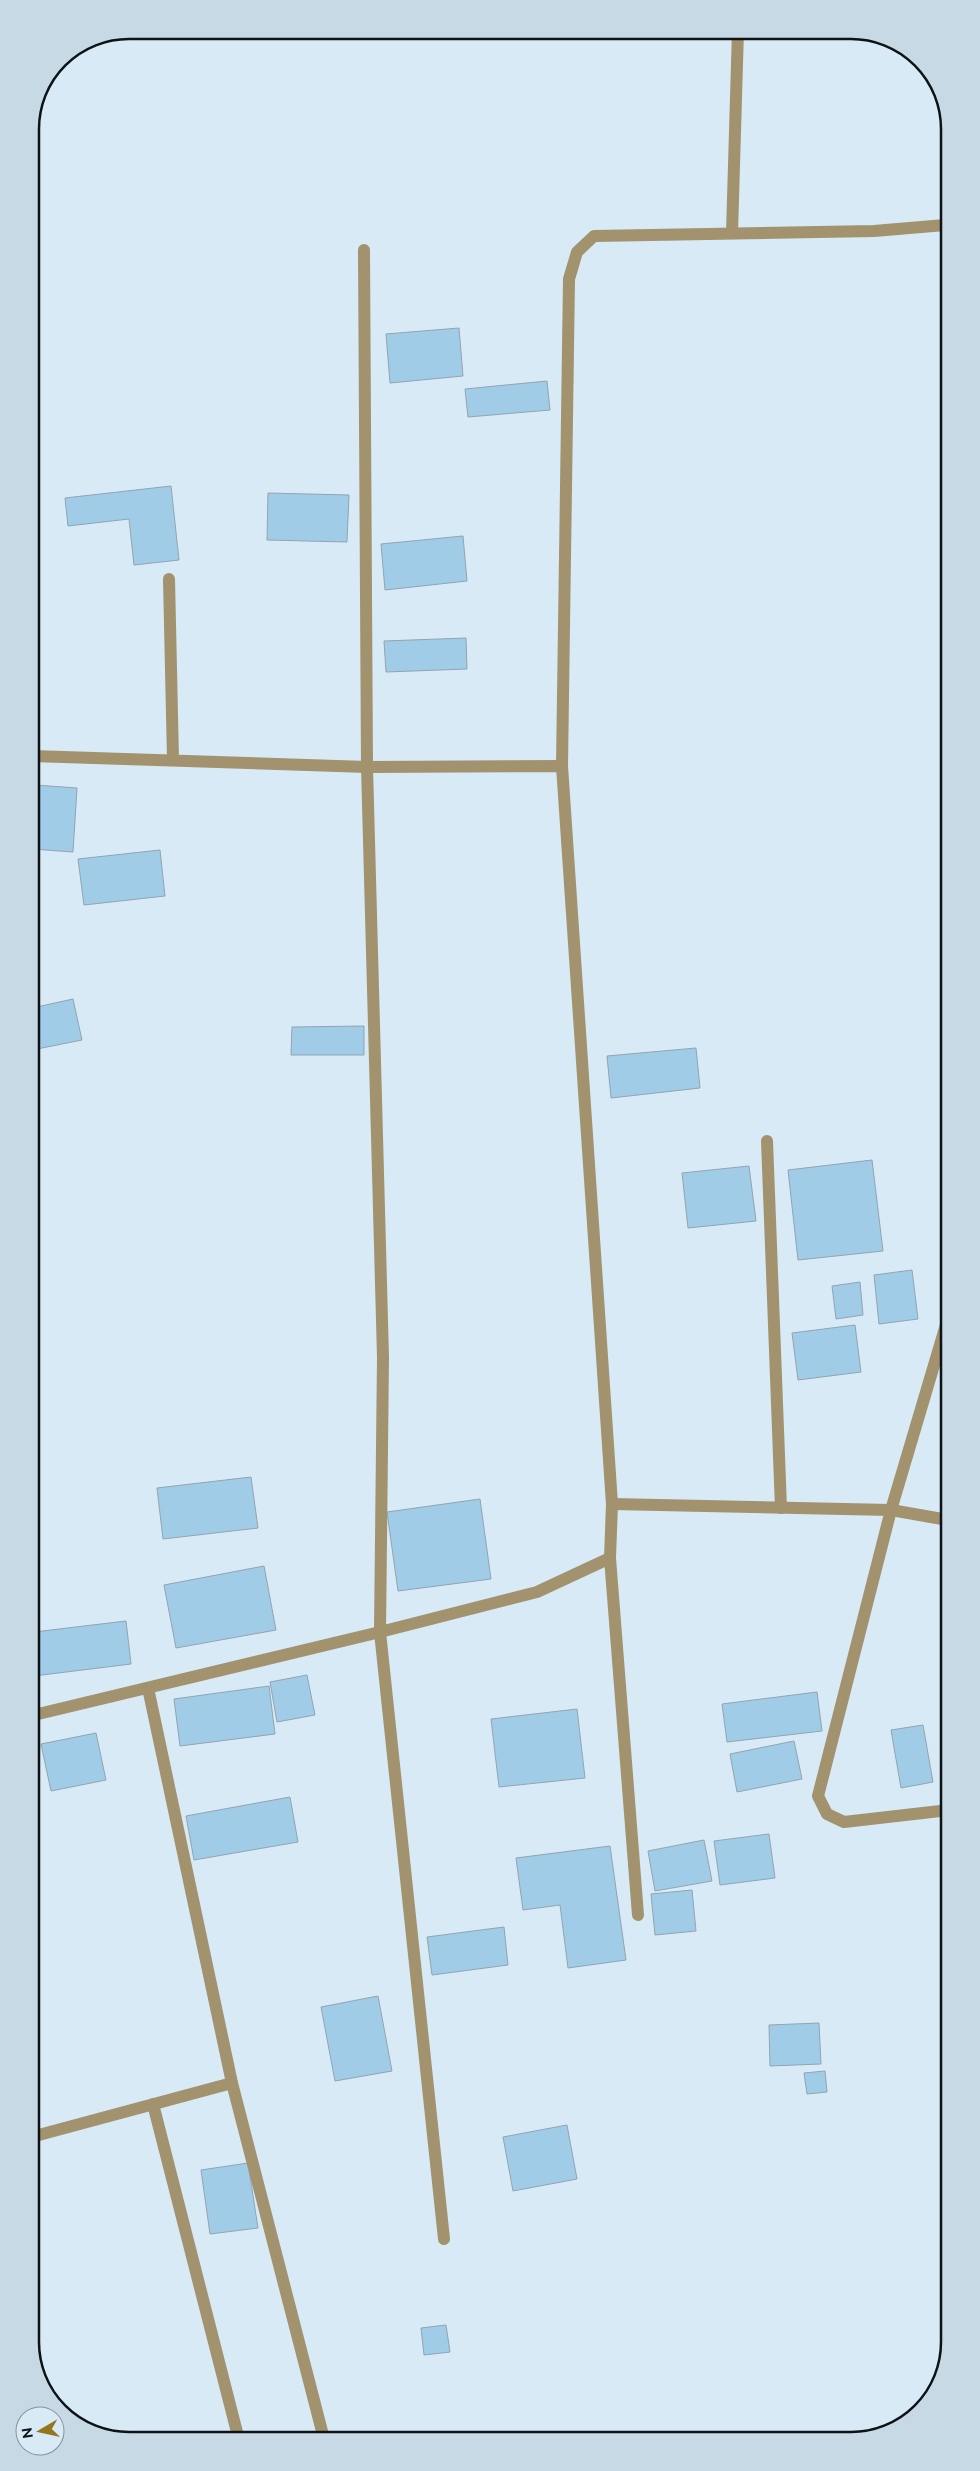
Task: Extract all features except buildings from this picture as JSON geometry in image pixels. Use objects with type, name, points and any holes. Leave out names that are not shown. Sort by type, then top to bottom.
[{"type":"street","points":[[732,233],[738,39]]},
{"type":"street","points":[[638,1915],[610,1558],[612,1504],[562,766],[569,279],[577,252],[594,236],[874,231],[941,225]]},
{"type":"street","points":[[364,250],[367,767],[383,1357],[380,1632],[444,2239]]},
{"type":"street","points":[[169,579],[173,760]]},
{"type":"street","points":[[39,756],[367,767],[562,766]]},
{"type":"street","points":[[767,1141],[781,1508]]},
{"type":"street","points":[[941,1342],[891,1510],[818,1796],[827,1814],[844,1822],[941,1811]]},
{"type":"street","points":[[612,1504],[891,1510],[941,1519]]},
{"type":"street","points":[[39,1713],[380,1632],[537,1592],[610,1558]]},
{"type":"street","points":[[148,1688],[232,2083],[322,2432]]},
{"type":"street","points":[[39,2135],[232,2083]]},
{"type":"street","points":[[153,2104],[237,2432]]}]
